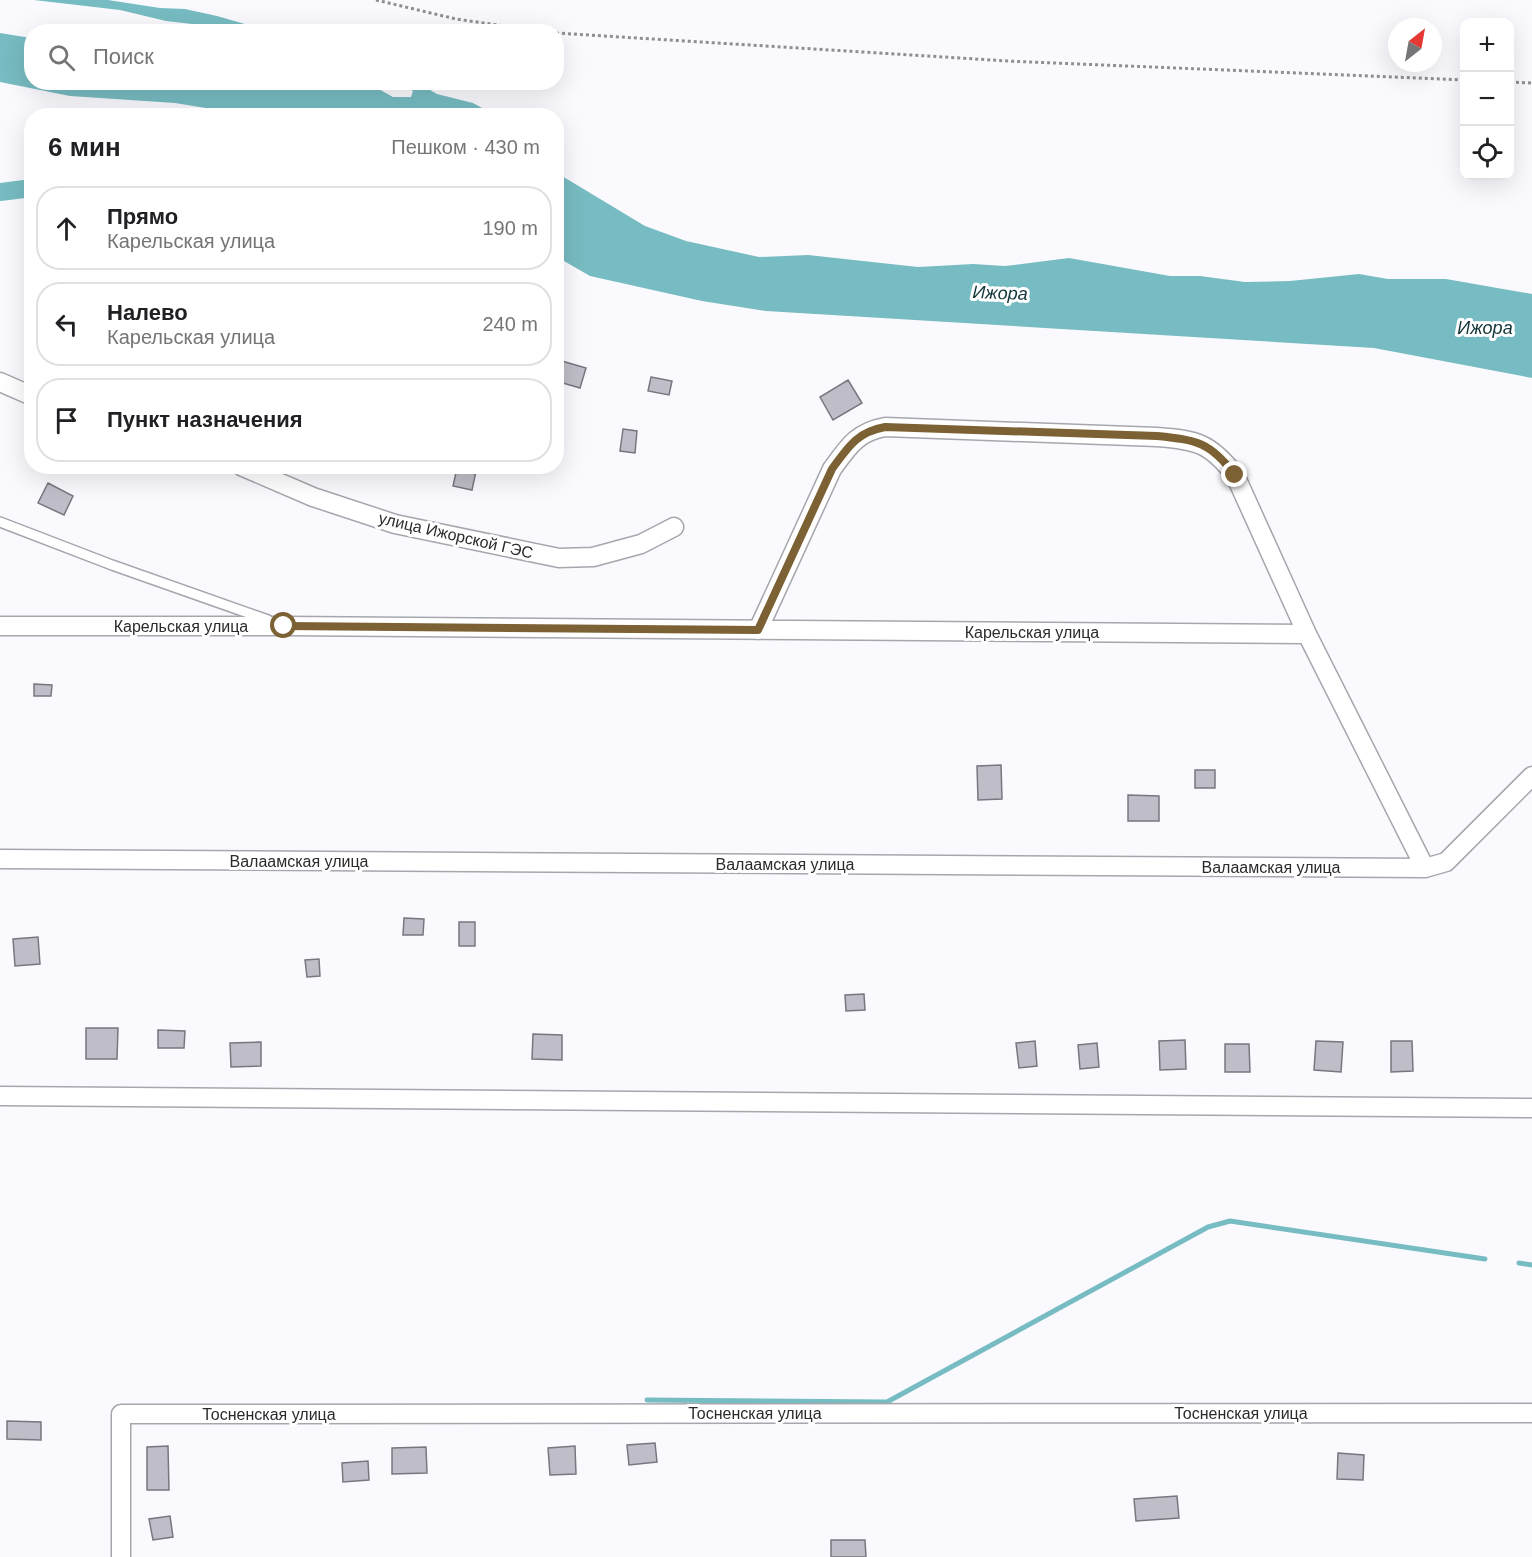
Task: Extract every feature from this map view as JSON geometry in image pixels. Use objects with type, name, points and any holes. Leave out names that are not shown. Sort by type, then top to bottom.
[{"type":"street","points":[[0,382],[24,392]]},
{"type":"street","points":[[758,630],[832,469],[846,449],[858,437],[871,430],[885,427],[1157,436],[1190,440],[1209,448],[1223,459],[1235,475],[1307,634],[1425,868]]},
{"type":"street","name":"улица Ижорской ГЭС","points":[[260,474],[313,497],[395,524],[559,558],[593,557],[641,544],[674,527]]},
{"type":"street","name":"Карельская улица","points":[[0,626],[1307,634]]},
{"type":"street","name":"Валаамская улица","points":[[0,859],[1425,868],[1446,862],[1532,776]]},
{"type":"street","points":[[0,1096],[1532,1108]]},
{"type":"street","name":"Тосненская улица","points":[[121,1557],[121,1414],[1532,1413]]},
{"type":"lane","points":[[0,522],[112,565],[284,626]]},
{"type":"path","points":[[376,0],[456,19],[491,24]]},
{"type":"path","points":[[564,33],[1008,61],[1460,80]]},
{"type":"path","points":[[1514,82],[1532,83]]},
{"type":"water","points":[[34,0],[108,0],[160,8],[185,9],[245,24],[192,24],[166,21],[120,10]]},
{"type":"water","points":[[0,33],[24,37],[24,87],[0,82]]},
{"type":"water","points":[[40,90],[380,90],[393,97],[411,97],[413,91],[411,90],[430,90],[482,108],[206,108],[175,103],[70,96]]},
{"type":"water","name":"Ижора","points":[[564,177],[645,226],[686,241],[759,257],[808,255],[918,267],[973,264],[1005,266],[1069,258],[1170,276],[1200,276],[1245,282],[1290,281],[1359,274],[1388,279],[1446,279],[1532,294],[1532,378],[1374,348],[766,311],[702,301],[590,276],[564,261]]},
{"type":"building","points":[[564,362],[586,368],[580,388],[564,383]]},
{"type":"building","points":[[651,377],[672,381],[669,395],[648,391]]},
{"type":"building","points":[[848,380],[862,403],[833,420],[820,397]]},
{"type":"building","points":[[623,429],[637,431],[635,453],[620,451]]},
{"type":"building","points":[[456,474],[475,474],[472,490],[453,486]]},
{"type":"building","points":[[48,483],[73,496],[64,515],[38,503]]},
{"type":"building","points":[[34,684],[52,685],[51,696],[34,696]]},
{"type":"building","points":[[1001,765],[1002,799],[978,800],[977,766]]},
{"type":"building","points":[[1195,770],[1215,770],[1215,788],[1195,788]]},
{"type":"building","points":[[1128,795],[1159,796],[1159,821],[1128,821]]},
{"type":"building","points":[[404,918],[424,919],[423,935],[403,935]]},
{"type":"building","points":[[459,922],[475,922],[475,946],[459,946]]},
{"type":"building","points":[[38,937],[40,964],[15,966],[13,939]]},
{"type":"building","points":[[319,959],[320,976],[307,977],[305,960]]},
{"type":"building","points":[[864,994],[865,1010],[846,1011],[845,995]]},
{"type":"building","points":[[86,1028],[118,1028],[117,1059],[86,1059]]},
{"type":"building","points":[[158,1030],[185,1031],[184,1048],[158,1048]]},
{"type":"building","points":[[533,1034],[562,1035],[562,1060],[532,1059]]},
{"type":"building","points":[[1185,1040],[1186,1069],[1160,1070],[1159,1041]]},
{"type":"building","points":[[1035,1041],[1037,1066],[1019,1068],[1016,1043]]},
{"type":"building","points":[[1316,1041],[1343,1042],[1341,1072],[1314,1070]]},
{"type":"building","points":[[1391,1041],[1412,1041],[1413,1071],[1391,1072]]},
{"type":"building","points":[[261,1042],[261,1066],[231,1067],[230,1043]]},
{"type":"building","points":[[1097,1043],[1099,1067],[1080,1069],[1078,1045]]},
{"type":"building","points":[[1225,1044],[1249,1044],[1250,1072],[1225,1072]]},
{"type":"building","points":[[7,1421],[41,1422],[41,1440],[7,1439]]},
{"type":"building","points":[[655,1443],[657,1462],[629,1465],[627,1445]]},
{"type":"building","points":[[168,1446],[169,1490],[147,1490],[147,1447]]},
{"type":"building","points":[[575,1446],[576,1474],[550,1475],[548,1448]]},
{"type":"building","points":[[426,1447],[427,1473],[392,1474],[392,1448]]},
{"type":"building","points":[[1338,1453],[1364,1455],[1363,1480],[1337,1479]]},
{"type":"building","points":[[368,1461],[369,1480],[343,1482],[342,1463]]},
{"type":"building","points":[[1177,1496],[1179,1518],[1136,1521],[1134,1499]]},
{"type":"building","points":[[170,1516],[173,1537],[153,1540],[149,1519]]},
{"type":"building","points":[[831,1540],[865,1540],[866,1557],[831,1557]]},
{"type":"waterway","points":[[0,192],[24,189]]},
{"type":"waterway","points":[[647,1400],[887,1402],[1208,1227],[1230,1221],[1485,1259]]},
{"type":"waterway","points":[[1519,1263],[1532,1265]]},
{"type":"route","points":[[284,626],[758,630],[832,469],[858,437],[871,430],[885,427],[1157,436],[1190,440],[1209,448],[1223,459],[1235,475]]}]
